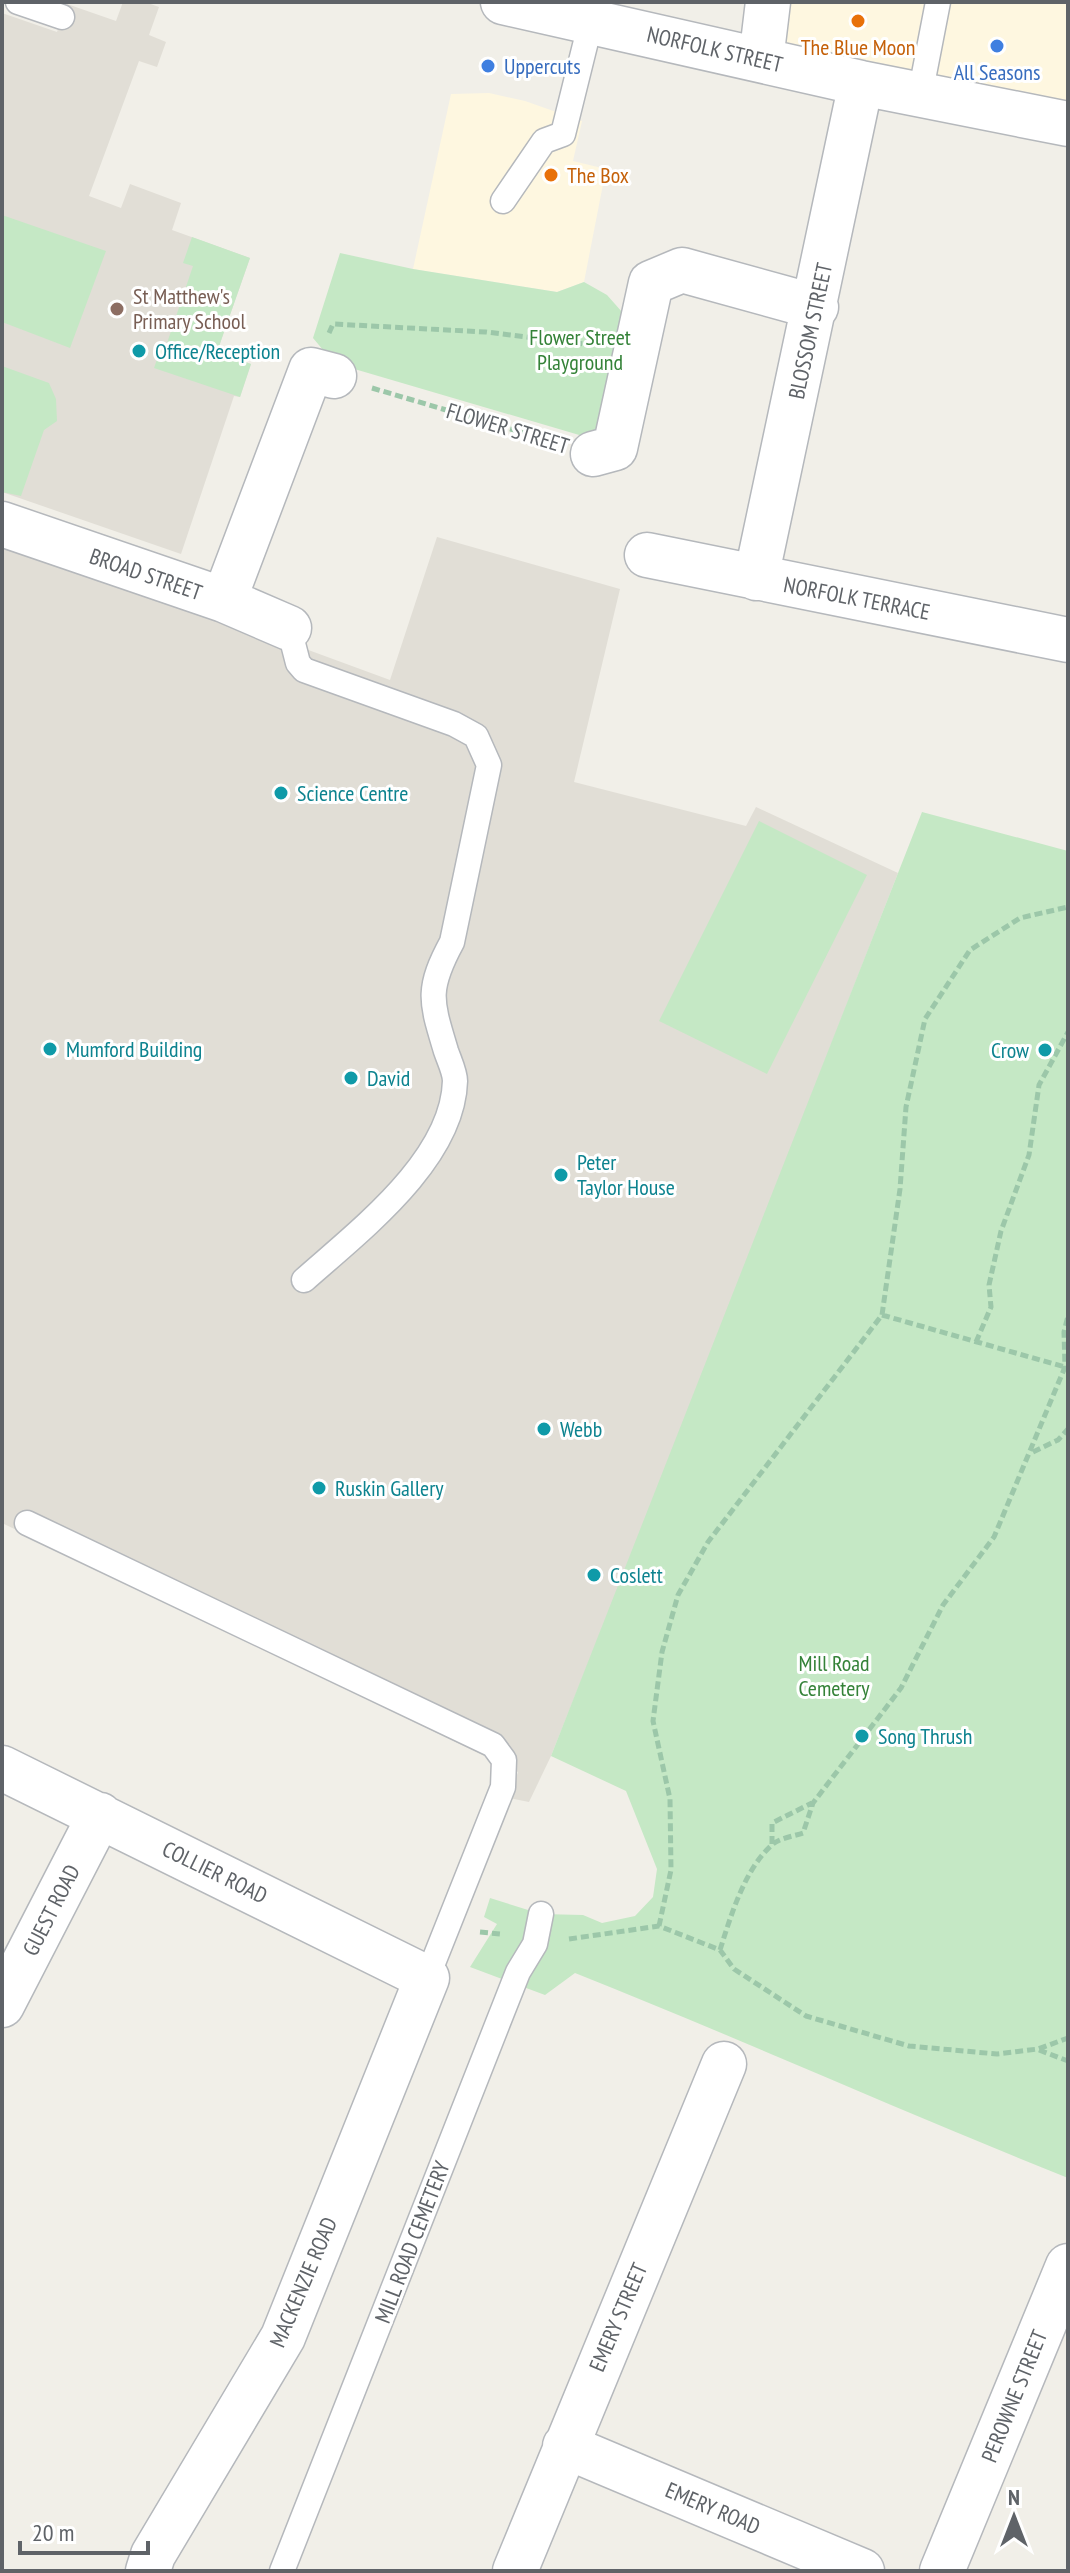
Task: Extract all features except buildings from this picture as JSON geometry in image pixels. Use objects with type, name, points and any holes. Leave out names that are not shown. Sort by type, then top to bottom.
[{"type":"street","name":"NORFOLK STREET","points":[[503,2],[861,83],[1068,124]]},
{"type":"street","points":[[761,60],[768,2]]},
{"type":"street","name":"BLOSSOM STREET","points":[[756,578],[816,307],[861,83]]},
{"type":"street","name":"FLOWER STREET","points":[[593,454],[615,448],[651,283],[682,270],[816,307]]},
{"type":"street","points":[[224,600],[323,373]]},
{"type":"street","name":"BROAD STREET","points":[[2,524],[224,600],[289,628]]},
{"type":"street","name":"NORFOLK TERRACE","points":[[647,555],[1068,640]]},
{"type":"street","name":"COLLIER ROAD","points":[[2,1768],[427,1978]]},
{"type":"street","name":"GUEST ROAD","points":[[2,2005],[100,1815]]},
{"type":"street","name":"MACKENZIE ROAD","points":[[148,2571],[153,2555],[283,2337],[427,1978]]},
{"type":"street","name":"EMERY STREET","points":[[515,2571],[724,2064]]},
{"type":"street","name":"PEROWNE STREET","points":[[942,2571],[1068,2266]]},
{"type":"street","name":"EMERY ROAD","points":[[565,2446],[862,2571]]},
{"type":"lane","points":[[18,2],[52,10]]},
{"type":"lane","points":[[920,95],[938,2]]},
{"type":"lane","points":[[503,201],[544,141],[563,134],[591,21]]},
{"type":"lane","points":[[289,628],[298,663],[304,670],[454,724],[476,736],[489,765],[452,942],[437,968],[431,995],[455,1079],[444,1132],[432,1153],[379,1210],[304,1280]]},
{"type":"lane","points":[[27,1523],[493,1745],[504,1760],[503,1787],[427,1978]]},
{"type":"lane","name":"MILL ROAD CEMETERY","points":[[282,2571],[518,1972],[535,1944],[541,1914]]},
{"type":"path","points":[[323,373],[333,324],[486,332],[590,346],[643,320]]},
{"type":"path","name":"FLOWER STREET","points":[[323,373],[593,454]]},
{"type":"path","points":[[659,1926],[671,1870],[670,1799],[653,1721],[662,1652],[678,1595],[708,1542],[882,1315],[900,1189],[906,1107],[925,1019],[970,950],[1020,918],[1068,907]]},
{"type":"path","points":[[976,1342],[991,1307],[989,1285],[1001,1231],[1029,1155],[1039,1085],[1068,1032]]},
{"type":"path","points":[[882,1315],[1067,1367]]},
{"type":"path","points":[[772,1845],[803,1833],[813,1803],[901,1688],[943,1605],[994,1537],[1067,1367],[1064,1332],[1068,1316]]},
{"type":"path","points":[[1032,1452],[1058,1440],[1068,1429]]},
{"type":"path","points":[[720,1950],[731,1915],[748,1881],[772,1845],[772,1823],[813,1803]]},
{"type":"path","points":[[535,1944],[659,1926],[720,1950],[734,1969],[806,2016],[909,2046],[997,2054],[1038,2049],[1068,2038]]},
{"type":"path","points":[[1038,2049],[1068,2061]]},
{"type":"shaded area","name":"St Matthew's Primary School","points":[[123,2],[145,2],[159,7],[149,35],[166,42],[157,67],[139,61],[89,196],[121,208],[130,184],[181,203],[172,230],[250,258],[217,352],[251,364],[240,397],[234,396],[181,554],[2,492],[2,13],[57,32],[67,4],[116,21]]},
{"type":"shaded area","points":[[778,2],[1068,2],[1068,111],[773,53]]},
{"type":"shaded area","points":[[489,93],[525,101],[582,121],[573,161],[606,169],[584,282],[557,292],[413,269],[451,94]]},
{"type":"shaded area","points":[[2,537],[390,680],[437,537],[620,589],[574,782],[746,826],[756,807],[898,873],[672,1453],[551,1756],[529,1802],[509,1798],[518,1772],[2,1523]]},
{"type":"green space","points":[[2,215],[106,251],[70,348],[2,322]]},
{"type":"green space","points":[[192,237],[250,258],[217,352],[251,364],[240,397],[154,368],[162,345],[166,346],[193,266],[183,263]]},
{"type":"green space","name":"Flower Street Playground","points":[[340,253],[413,269],[557,292],[584,282],[607,295],[630,321],[609,426],[586,437],[334,363],[313,338]]},
{"type":"green space","points":[[2,366],[49,383],[56,399],[57,421],[44,430],[21,496],[2,492]]},
{"type":"green space","name":"Mill Road Cemetery","points":[[922,812],[1068,851],[1068,2178],[575,1973],[545,1995],[470,1967],[497,1924],[484,1917],[490,1898],[541,1914],[583,1915],[602,1923],[635,1916],[653,1897],[657,1869],[626,1791],[551,1756]]},
{"type":"green space","points":[[759,821],[867,875],[767,1074],[659,1021]]},
{"type":"place","name":"The Blue Moon","points":[[858,21]]},
{"type":"place","name":"All Seasons","points":[[997,46]]},
{"type":"place","name":"Uppercuts","points":[[488,66]]},
{"type":"place","name":"The Box","points":[[551,175]]},
{"type":"place","name":"St Matthew's Primary School","points":[[117,309]]},
{"type":"place","name":"Office/Reception","points":[[139,351]]},
{"type":"place","name":"Science Centre","points":[[281,793]]},
{"type":"place","name":"Mumford Building","points":[[50,1049]]},
{"type":"place","name":"Crow","points":[[1045,1050]]},
{"type":"place","name":"David","points":[[351,1078]]},
{"type":"place","name":"Peter Taylor House","points":[[561,1175]]},
{"type":"place","name":"Webb","points":[[544,1429]]},
{"type":"place","name":"Ruskin Gallery","points":[[319,1488]]},
{"type":"place","name":"Coslett","points":[[594,1575]]},
{"type":"place","name":"Song Thrush","points":[[862,1736]]}]
